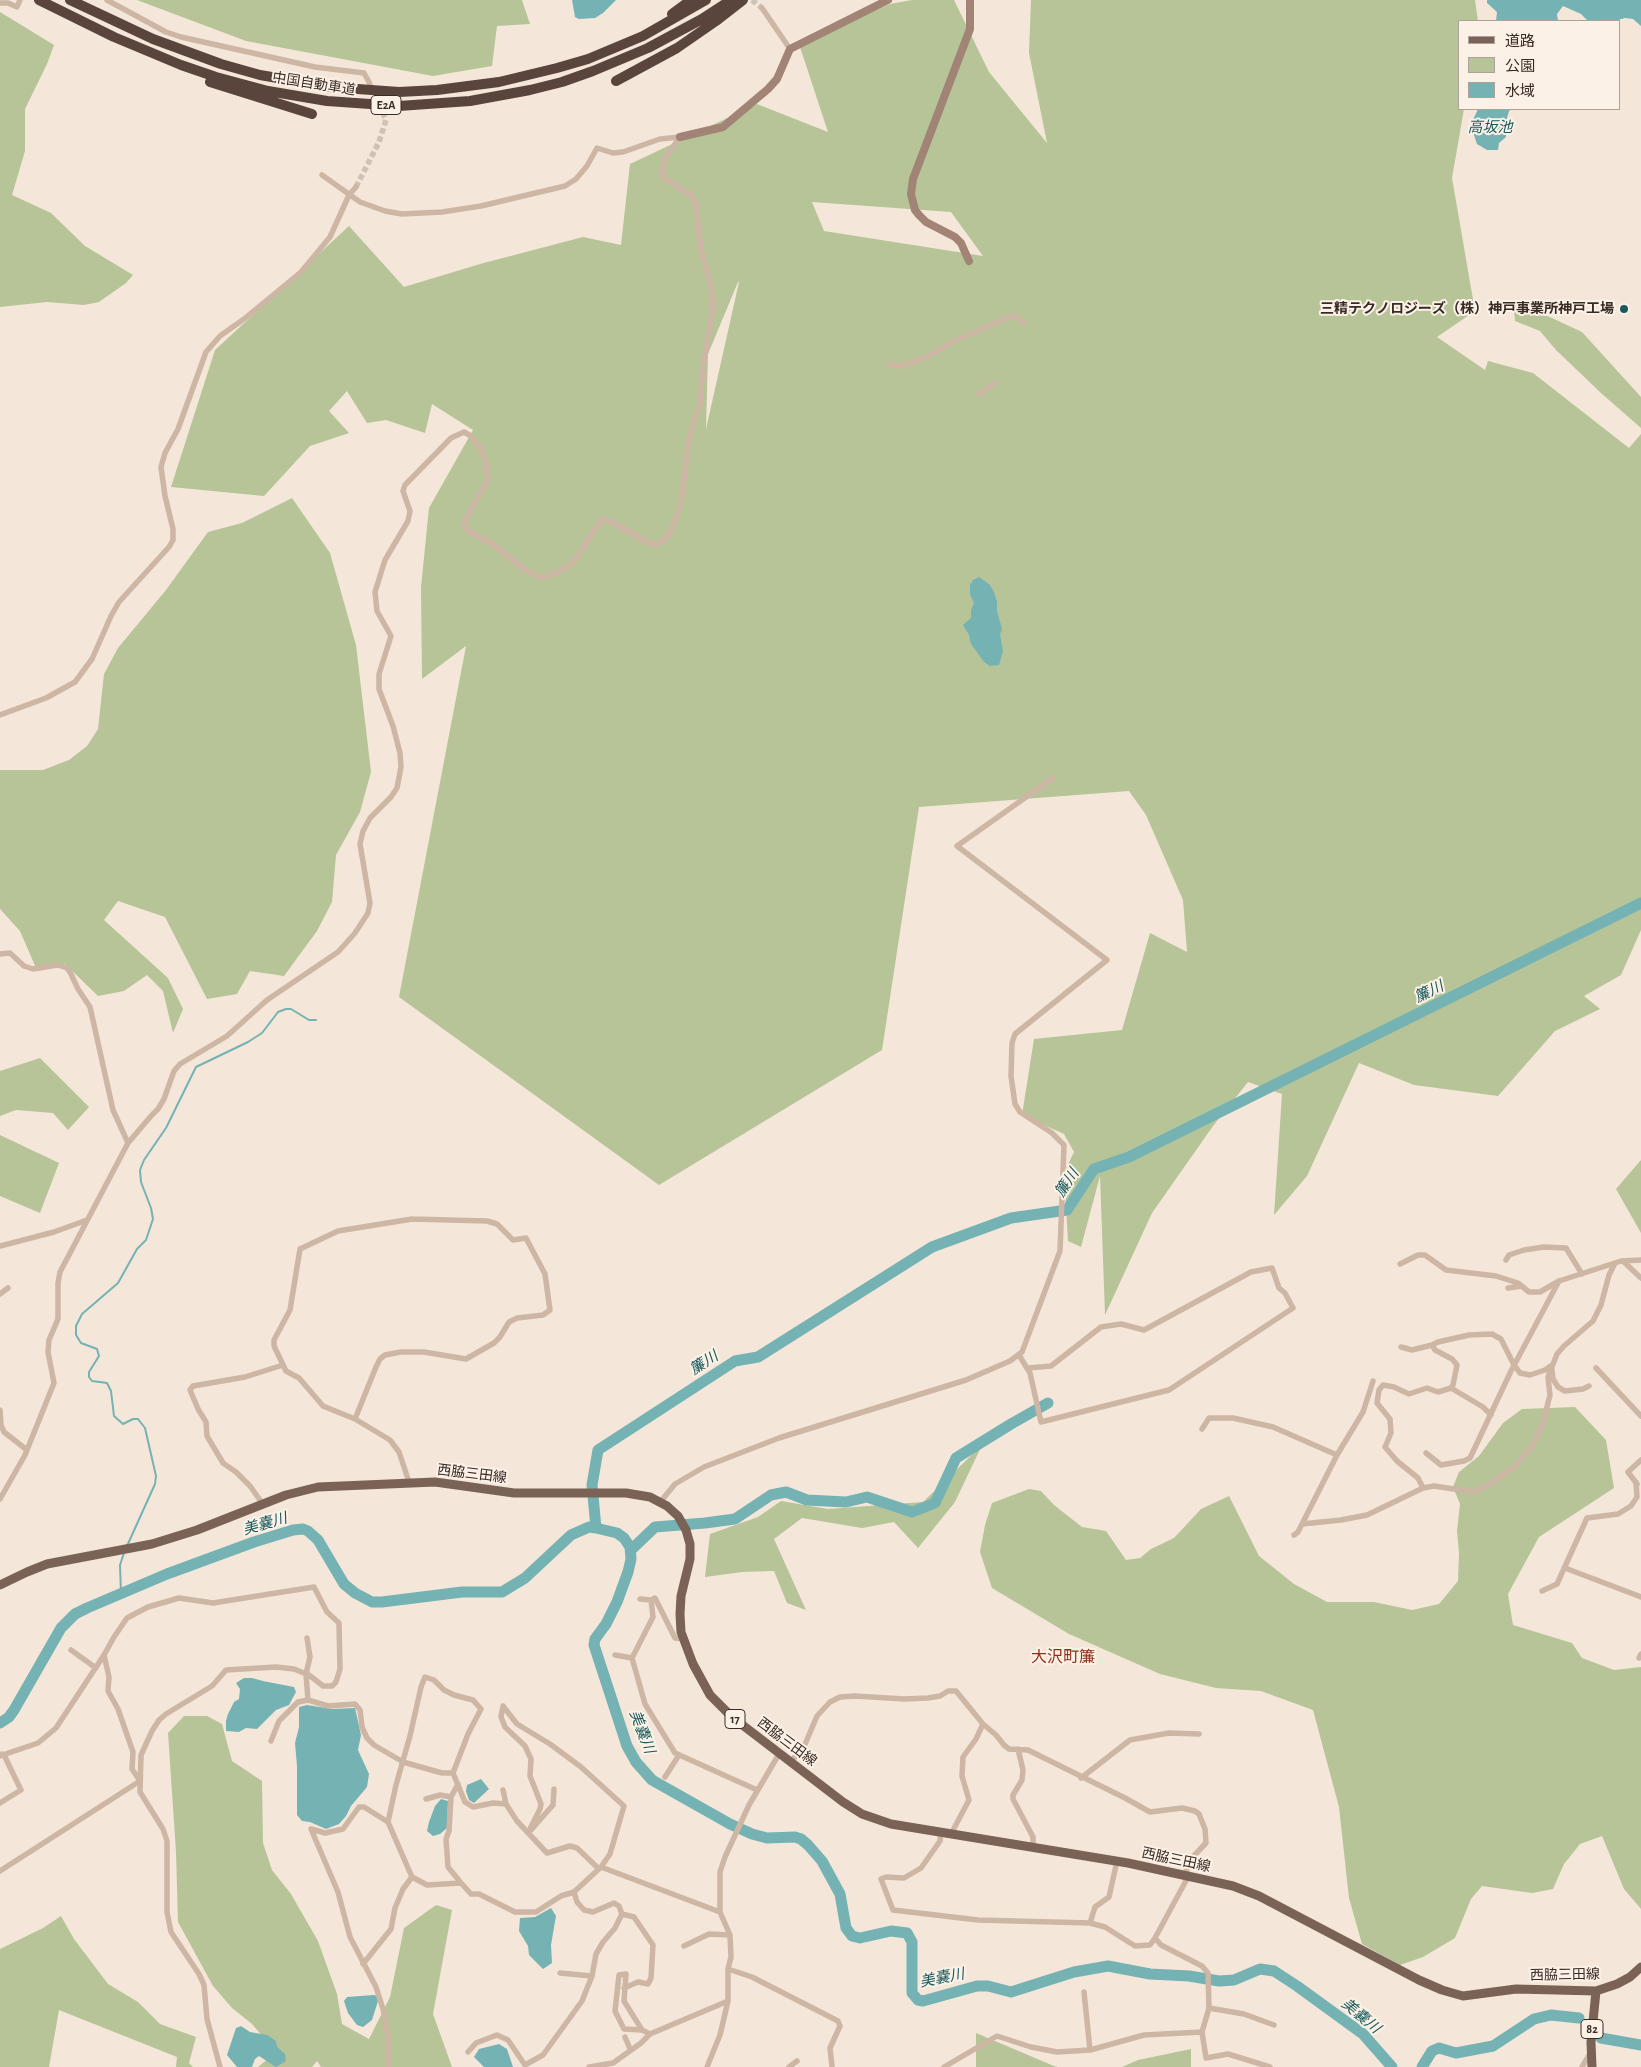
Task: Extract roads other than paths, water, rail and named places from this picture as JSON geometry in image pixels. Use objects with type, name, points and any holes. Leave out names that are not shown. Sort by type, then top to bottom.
[{"type":"highway","name":"中国自動車道","points":[[39,0],[114,37],[181,65],[224,80],[268,91],[327,101],[399,106],[470,101],[530,90],[593,72],[676,34],[731,0]]},
{"type":"highway","name":"中国自動車道","points":[[70,0],[153,39],[221,64],[260,75],[296,82],[367,91],[436,90],[499,82],[557,68],[616,48],[670,22],[706,0]]},
{"type":"highway","points":[[616,48],[657,24],[691,0]]},
{"type":"highway","points":[[616,81],[677,48],[743,0]]},
{"type":"highway","points":[[114,37],[198,77],[233,90],[312,114]]},
{"type":"main road","name":"西脇三田線","points":[[0,1586],[47,1564],[122,1551],[173,1538],[262,1503],[318,1487],[435,1482],[533,1494],[626,1493],[650,1497],[661,1501],[678,1516],[686,1530],[690,1544],[690,1560],[680,1614],[683,1639],[696,1672],[710,1695],[732,1717],[779,1754],[862,1814],[891,1824],[1117,1861],[1233,1886],[1258,1896],[1408,1974],[1452,1994],[1463,1996],[1516,1989],[1596,1991],[1617,1984],[1641,1967]]},
{"type":"main road","name":"82","points":[[1592,2067],[1591,2052],[1596,1991]]},
{"type":"street","points":[[107,0],[166,32],[181,37],[315,67],[364,73],[369,82]]},
{"type":"street","points":[[322,175],[360,202],[384,211],[402,214],[442,212],[481,206],[565,186],[581,172],[597,148],[613,153],[623,152],[660,139],[680,137],[723,127],[777,79],[790,49],[888,0]]},
{"type":"street","points":[[969,261],[961,243],[955,237],[926,222],[919,215],[915,210],[911,194],[914,180],[970,29],[970,0]]},
{"type":"street","points":[[0,3],[8,3],[17,7],[19,2]]},
{"type":"street","points":[[762,8],[790,49]]},
{"type":"street","points":[[0,1499],[27,1450],[54,1383],[48,1352],[49,1340],[58,1319],[58,1283],[60,1272],[128,1144],[158,1109],[177,1067],[227,1036],[267,1000],[338,952],[355,933],[368,913],[370,904],[360,844],[363,831],[375,812],[391,798],[397,788],[401,767],[394,726],[379,689],[379,674],[391,636],[377,611],[375,592],[385,560],[408,521],[410,511],[404,491],[405,485],[451,438],[464,432],[472,436],[481,449],[486,464],[488,480],[464,522],[465,526],[468,532],[494,545],[527,571],[541,578],[556,573],[573,562],[602,519],[612,522],[647,542],[657,545],[668,536],[682,498],[685,459],[689,438],[700,404],[703,368],[713,308],[712,284],[701,250],[696,204],[690,195],[664,178],[662,173],[665,158],[680,137]]},
{"type":"street","points":[[0,714],[46,698],[75,682],[92,659],[119,602],[170,547],[173,529],[165,496],[161,467],[165,453],[178,429],[206,352],[220,336],[244,319],[301,272],[330,236],[349,195],[356,187]]},
{"type":"street","points":[[889,364],[902,366],[928,356],[954,341],[1014,315],[1024,323]]},
{"type":"street","points":[[978,394],[996,383]]},
{"type":"street","points":[[661,1501],[675,1484],[704,1467],[779,1438],[966,1380],[1022,1352],[1060,1251],[1064,1145],[1052,1133],[1020,1112],[1015,1104],[1011,1076],[1012,1043],[1015,1034],[1107,960],[957,846],[1053,778]]},
{"type":"street","points":[[0,954],[10,953],[24,966],[33,969],[58,965],[67,968],[70,972],[90,1007],[113,1110],[128,1144]]},
{"type":"street","points":[[355,1419],[380,1359],[385,1355],[400,1352],[424,1352],[466,1359],[494,1343],[509,1322],[517,1318],[548,1313],[550,1310],[545,1274],[526,1238],[513,1240],[497,1224],[487,1221],[412,1219],[338,1231],[300,1250],[290,1310],[274,1340],[274,1346],[286,1371],[300,1378],[323,1406],[355,1419],[390,1440],[399,1452],[409,1482]]},
{"type":"street","points":[[0,1246],[54,1232],[87,1220]]},
{"type":"street","points":[[1506,1260],[1509,1256],[1524,1250],[1544,1247],[1566,1248],[1582,1274]]},
{"type":"street","points":[[1400,1264],[1418,1255],[1425,1255],[1446,1270],[1496,1276],[1522,1286],[1529,1292],[1540,1292],[1559,1281],[1618,1262],[1641,1260]]},
{"type":"street","points":[[1618,1262],[1628,1265],[1641,1278]]},
{"type":"street","points":[[1302,1524],[1367,1515],[1424,1488],[1434,1486],[1474,1492],[1490,1484],[1513,1468],[1532,1446],[1543,1423],[1549,1402],[1548,1377],[1552,1365],[1564,1346],[1593,1321],[1601,1304],[1609,1275],[1618,1262]]},
{"type":"street","points":[[1019,1355],[1028,1368],[1040,1411],[1041,1422],[1169,1390],[1292,1308],[1285,1293],[1279,1288],[1272,1268],[1251,1272],[1144,1330],[1121,1324],[1101,1327],[1050,1366],[1028,1368]]},
{"type":"street","points":[[1426,1453],[1441,1465],[1464,1461],[1470,1458],[1514,1365],[1559,1281]]},
{"type":"street","points":[[1508,1288],[1522,1286]]},
{"type":"street","points":[[0,1294],[8,1288]]},
{"type":"street","points":[[1401,1347],[1412,1350],[1469,1335],[1492,1334],[1501,1338],[1520,1373],[1530,1375],[1545,1370],[1552,1365]]},
{"type":"street","points":[[1432,1345],[1435,1350],[1452,1359],[1457,1365],[1451,1388]]},
{"type":"street","points":[[262,1503],[250,1486],[236,1472],[223,1463],[207,1436],[206,1422],[198,1410],[190,1390],[193,1386],[245,1377],[283,1365]]},
{"type":"street","points":[[1552,1365],[1553,1379],[1558,1387],[1565,1391],[1583,1389],[1588,1386]]},
{"type":"street","points":[[1596,1368],[1641,1416]]},
{"type":"street","points":[[1294,1535],[1298,1532],[1337,1455],[1363,1412],[1374,1381]]},
{"type":"street","points":[[1424,1488],[1418,1478],[1397,1462],[1385,1447],[1391,1433],[1390,1419],[1377,1403],[1379,1390],[1383,1385],[1394,1387],[1409,1394],[1427,1388],[1438,1392],[1451,1388],[1484,1406],[1491,1415]]},
{"type":"street","points":[[0,1410],[1,1425],[4,1432],[27,1450]]},
{"type":"street","points":[[1202,1429],[1209,1418],[1233,1418],[1273,1427],[1337,1455]]},
{"type":"street","points":[[1641,1460],[1628,1472],[1636,1482],[1641,1495]]},
{"type":"street","points":[[1542,1591],[1557,1584],[1587,1518],[1618,1514],[1630,1506],[1637,1497],[1638,1488],[1636,1482]]},
{"type":"street","points":[[1564,1568],[1641,1597]]},
{"type":"street","points":[[0,1803],[21,1790],[2,1755],[38,1743],[56,1728],[128,1618],[148,1607],[179,1598],[213,1603],[314,1588],[327,1612],[339,1623],[340,1669],[336,1682],[332,1686],[323,1686],[306,1674],[294,1669],[276,1667],[226,1670],[212,1686],[159,1720],[141,1755],[140,1792],[163,1829],[167,1841],[167,1912],[171,1932],[199,1974],[204,1985],[207,2019],[220,2067]]},
{"type":"street","points":[[640,1598],[651,1600],[655,1598],[675,1638],[683,1639]]},
{"type":"street","points":[[651,1600],[653,1617],[632,1658],[645,1704],[675,1753],[757,1790]]},
{"type":"street","points":[[307,1638],[310,1657],[306,1674],[308,1700]]},
{"type":"street","points":[[71,1650],[96,1668]]},
{"type":"street","points":[[1641,1654],[1639,1658],[1641,1658]]},
{"type":"street","points":[[104,1655],[110,1677],[108,1692],[118,1709],[133,1752],[132,1769],[140,1781]]},
{"type":"street","points":[[614,1655],[632,1658]]},
{"type":"street","points":[[388,1822],[425,1677],[434,1680],[444,1690],[454,1695],[473,1700],[482,1709],[468,1734],[453,1773],[465,1802],[472,1807],[493,1803],[506,1804]]},
{"type":"street","points":[[790,1762],[804,1748],[817,1716],[830,1702],[840,1697],[855,1696],[904,1700],[940,1696],[948,1691],[956,1691],[983,1724],[1010,1749],[1028,1750],[1150,1812],[1182,1808],[1195,1811],[1199,1814],[1205,1829],[1206,1842],[1188,1862],[1186,1868],[1188,1877],[1155,1938],[1150,1945],[1135,1946],[1105,1927],[1090,1923],[978,1920],[893,1910],[881,1879],[886,1877],[904,1878],[921,1868],[940,1841],[941,1832]]},
{"type":"street","points":[[271,1741],[279,1721],[298,1702],[308,1700],[328,1706],[355,1704],[360,1710],[362,1727],[367,1738],[374,1746],[403,1762],[442,1774],[453,1773]]},
{"type":"street","points":[[458,1784],[451,1797],[449,1831],[446,1839],[448,1867],[471,1894],[486,1897],[515,1912],[536,1912],[561,1896],[574,1892],[600,1868],[610,1854],[624,1806],[581,1767],[550,1744],[517,1724],[503,1706],[501,1717],[504,1727],[526,1746],[531,1759],[530,1776],[541,1804],[528,1833]]},
{"type":"street","points":[[951,1834],[968,1800],[962,1776],[963,1757],[976,1739],[983,1724]]},
{"type":"street","points":[[1081,1778],[1130,1740],[1169,1733],[1199,1734]]},
{"type":"street","points":[[1018,1749],[1023,1770],[1022,1780],[1013,1795],[1013,1799],[1033,1836],[1034,1847]]},
{"type":"street","points":[[707,2067],[720,2035],[728,2001],[728,1969],[731,1957],[730,1935],[720,1912],[720,1872],[749,1805],[779,1754]]},
{"type":"street","points":[[665,1777],[680,1755]]},
{"type":"street","points":[[0,1871],[140,1781]]},
{"type":"street","points":[[528,1833],[553,1804],[554,1789]]},
{"type":"street","points":[[503,1790],[506,1804],[517,1822],[547,1854],[570,1846],[577,1848],[600,1868],[720,1912]]},
{"type":"street","points":[[426,1799],[440,1795],[451,1797]]},
{"type":"street","points":[[388,2067],[388,2035],[383,2009],[376,1988],[350,1937],[338,1892],[311,1829],[325,1834],[343,1829],[360,1807],[364,1807],[388,1822],[412,1877],[428,1885],[461,1883]]},
{"type":"street","points":[[1090,1923],[1095,1907],[1109,1897],[1117,1861]]},
{"type":"street","points":[[363,1964],[391,1930],[395,1908],[403,1889],[412,1877]]},
{"type":"street","points":[[468,2052],[476,2043],[497,2034],[508,2040],[525,2065],[542,2055],[582,2001],[592,1976],[596,1954],[615,1928],[622,1914],[619,1906],[614,1903],[593,1912],[584,1910],[577,1902],[574,1892]]},
{"type":"street","points":[[622,1914],[634,1917],[653,1945],[651,1978],[648,1984],[638,1982],[624,1988]]},
{"type":"street","points":[[684,1946],[709,1934],[730,1935]]},
{"type":"street","points":[[1155,1938],[1161,1945],[1202,1966],[1208,1974],[1209,2008],[1202,2032],[1206,2058],[1228,2054],[1270,2067]]},
{"type":"street","points":[[728,1969],[752,1977],[838,2021],[840,2026],[830,2048],[832,2067]]},
{"type":"street","points":[[560,1973],[592,1976]]},
{"type":"street","points":[[642,2030],[624,2001],[626,1974],[619,1975],[615,2011],[624,2029],[642,2030],[650,2034]]},
{"type":"street","points":[[1084,1992],[1090,2050]]},
{"type":"street","points":[[590,2067],[614,2063],[650,2034],[728,2001]]},
{"type":"street","points":[[1209,2008],[1244,2014],[1274,2025]]},
{"type":"street","points":[[944,2067],[997,2036],[1031,2047],[1058,2052],[1090,2050],[1144,2036],[1202,2032]]},
{"type":"street","points":[[625,2037],[630,2049]]},
{"type":"street","points":[[1582,2067],[1591,2052]]},
{"type":"street","points":[[789,2067],[797,2061]]},
{"type":"water","points":[[572,0],[616,0],[595,18],[579,19],[575,17]]},
{"type":"water","points":[[1487,0],[1641,0],[1641,26],[1633,19],[1625,18],[1618,20],[1587,20],[1581,14],[1563,6],[1557,14],[1558,20],[1496,20],[1497,12],[1487,3]]},
{"type":"water","name":"高坂池","points":[[1478,110],[1510,110],[1506,122],[1506,137],[1499,143],[1498,150],[1487,150],[1477,144],[1473,132],[1473,120]]},
{"type":"water","points":[[979,577],[990,585],[997,602],[997,611],[1002,629],[1000,634],[1003,651],[999,665],[990,666],[984,662],[971,644],[969,635],[963,625],[971,618],[971,610],[974,603],[970,594],[970,585],[973,580]]},
{"type":"water","points":[[244,1678],[294,1687],[296,1692],[289,1705],[276,1710],[257,1729],[246,1728],[239,1732],[226,1731],[228,1714],[234,1702],[239,1699],[240,1689],[236,1683]]},
{"type":"water","points":[[307,1705],[332,1709],[355,1708],[361,1735],[358,1750],[369,1774],[367,1787],[351,1806],[346,1816],[339,1824],[326,1829],[310,1822],[302,1821],[297,1815],[295,1743],[299,1727],[299,1707]]},
{"type":"water","points":[[481,1779],[489,1789],[474,1803],[469,1800],[466,1791],[467,1785]]},
{"type":"water","points":[[441,1799],[448,1801],[447,1828],[440,1834],[433,1836],[427,1831],[435,1806]]},
{"type":"water","points":[[551,1908],[556,1916],[551,1945],[552,1963],[543,1969],[529,1955],[528,1946],[519,1931],[520,1918],[535,1917]]},
{"type":"water","points":[[377,1996],[378,2001],[372,2020],[363,2027],[357,2025],[348,2013],[344,2001],[347,1997]]},
{"type":"water","points":[[241,2026],[250,2032],[267,2035],[276,2041],[277,2047],[285,2054],[286,2061],[276,2067],[259,2056],[255,2059],[252,2067],[237,2067],[227,2055],[236,2028]]},
{"type":"water","points":[[499,2044],[507,2049],[513,2067],[484,2067],[474,2057],[479,2049]]},
{"type":"waterway","name":"簾川","points":[[596,1528],[592,1485],[598,1450],[735,1361],[758,1357],[932,1247],[1011,1218],[1067,1210],[1094,1169],[1129,1157],[1641,903]]},
{"type":"waterway","points":[[127,1546],[155,1484],[156,1476],[145,1428],[138,1419],[133,1419],[123,1424],[114,1416],[111,1391],[107,1383],[92,1381],[89,1377],[89,1372],[99,1356],[97,1349],[81,1343],[76,1335],[76,1326],[82,1314],[118,1283],[137,1249],[146,1240],[153,1219],[141,1182],[140,1170],[144,1160],[166,1128],[196,1067],[248,1042],[262,1033],[278,1012],[291,1009],[309,1020],[316,1020]]},
{"type":"waterway","points":[[632,1549],[655,1527],[735,1519],[771,1495],[786,1492],[807,1500],[846,1502],[867,1497],[912,1512],[935,1503],[956,1458],[1048,1403]]},
{"type":"waterway","name":"美嚢川","points":[[0,1723],[9,1717],[14,1710],[61,1628],[75,1614],[167,1574],[254,1542],[293,1530],[303,1529],[308,1531],[318,1540],[344,1584],[355,1593],[372,1602],[382,1602],[462,1592],[502,1592],[525,1578],[571,1535],[589,1527],[617,1533],[624,1538],[630,1547],[631,1559],[617,1602],[606,1624],[595,1639],[594,1645],[627,1746],[636,1762],[652,1780],[730,1824],[752,1834],[767,1838],[795,1837],[801,1839],[822,1861],[840,1894],[846,1928],[852,1936],[860,1938],[891,1931],[907,1933],[912,1942],[912,1993],[918,2000],[923,2001],[977,1986],[988,1986],[1011,1992],[1074,1972],[1108,1966],[1150,1974],[1189,1976],[1219,1981],[1234,1980],[1260,1969],[1274,1971],[1363,2034],[1392,2067]]},
{"type":"waterway","points":[[121,1593],[120,1565],[124,1553]]},
{"type":"waterway","points":[[1422,2067],[1432,2051],[1439,2048],[1456,2053],[1493,2046],[1534,2019],[1551,2015],[1579,2018]]},
{"type":"waterway","points":[[1601,2038],[1641,2045]]},
{"type":"tunnel","points":[[752,0],[762,8]]},
{"type":"tunnel","points":[[356,187],[379,142],[386,120],[369,82]]},
{"type":"place","name":"三精テクノロジーズ（株）神戸事業所神戸工場","points":[[1624,309]]},
{"type":"district","name":"大沢町簾","points":[[1063,1657]]}]
